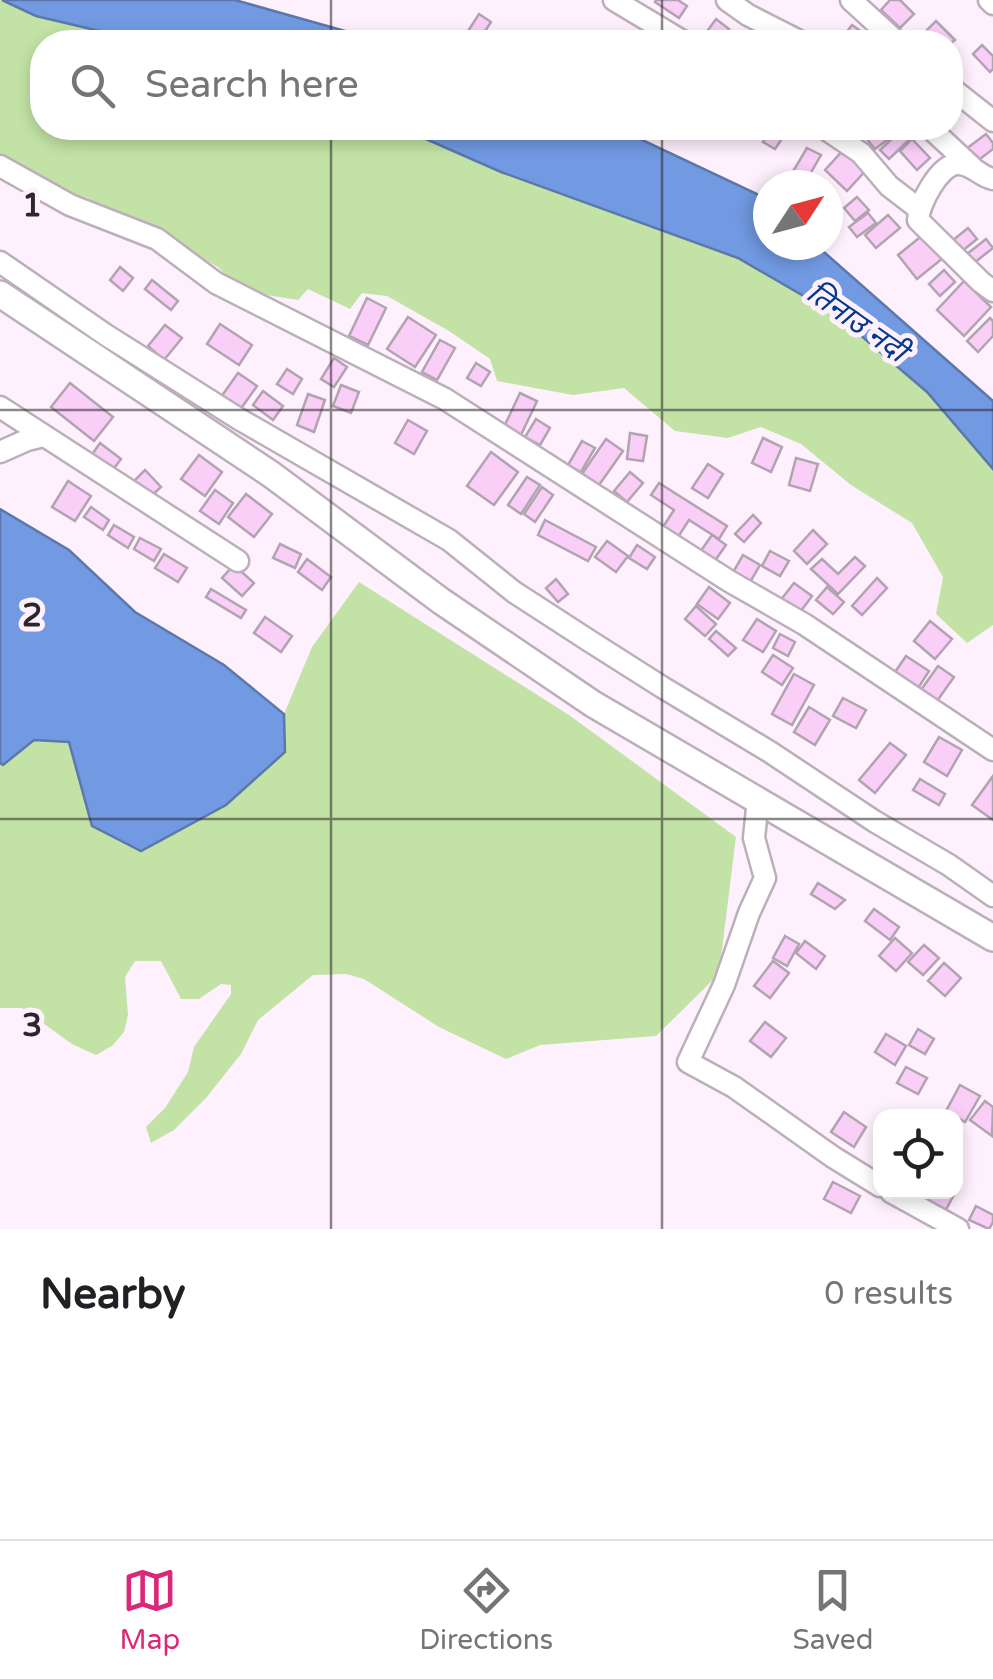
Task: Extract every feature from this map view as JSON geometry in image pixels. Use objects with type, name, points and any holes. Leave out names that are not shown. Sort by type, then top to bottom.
[{"type":"street","points":[[614,0],[664,30]]},
{"type":"street","points":[[727,0],[778,30]]},
{"type":"street","points":[[852,0],[884,30]]},
{"type":"street","points":[[963,97],[993,121]]},
{"type":"street","points":[[842,140],[861,153],[889,186],[918,209]]},
{"type":"street","points":[[943,140],[985,178],[993,179]]},
{"type":"street","points":[[974,168],[957,164],[944,169],[918,209],[918,220],[993,291]]},
{"type":"street","points":[[0,166],[70,206],[157,239],[216,282],[446,399],[729,581],[804,624],[993,750]]},
{"type":"street","points":[[0,262],[238,420],[449,540],[514,592],[993,896]]},
{"type":"street","points":[[0,294],[272,475],[441,600],[593,704],[993,938]]},
{"type":"street","points":[[0,407],[238,562]]},
{"type":"street","points":[[0,452],[44,436]]},
{"type":"street","points":[[758,799],[754,838],[765,878],[724,985],[688,1062],[734,1086],[873,1182]]},
{"type":"street","points":[[904,1199],[958,1229]]},
{"type":"green space","points":[[0,0],[36,16],[95,30],[30,30],[30,140],[428,140],[501,172],[738,258],[838,316],[927,392],[993,469],[993,625],[967,643],[936,614],[943,577],[912,523],[851,485],[801,444],[761,427],[728,438],[675,431],[624,388],[573,395],[497,381],[490,359],[387,296],[362,293],[350,309],[308,289],[298,300],[241,291],[218,267],[86,197],[77,205],[0,162]]},
{"type":"green space","points":[[359,582],[569,715],[736,837],[719,974],[656,1036],[540,1045],[506,1059],[439,1027],[364,979],[346,974],[313,975],[258,1020],[241,1054],[206,1098],[174,1130],[151,1143],[146,1127],[165,1108],[188,1072],[194,1047],[231,994],[231,985],[221,984],[199,999],[181,999],[161,961],[135,961],[125,977],[128,1015],[124,1032],[112,1046],[96,1055],[72,1044],[22,1008],[0,1008],[0,763],[4,765],[34,740],[69,742],[92,826],[142,851],[226,805],[285,752],[284,714],[312,647]]},
{"type":"water","points":[[2,0],[235,0],[341,30],[95,30],[36,16]]},
{"type":"water","name":"तिनाउ नदी","points":[[428,140],[642,140],[753,192],[753,260],[833,260],[993,401],[993,469],[927,392],[838,316],[738,258],[501,172]]},
{"type":"water","points":[[0,509],[69,550],[135,612],[224,665],[284,714],[285,752],[226,805],[141,851],[92,826],[69,742],[34,740],[3,765],[0,763]]},
{"type":"building","points":[[656,0],[678,0],[687,6],[679,18]]},
{"type":"building","points":[[890,0],[900,0],[914,14],[900,28],[881,10]]},
{"type":"building","points":[[479,14],[491,22],[486,30],[469,30]]},
{"type":"building","points":[[716,19],[729,29],[728,30],[708,30]]},
{"type":"building","points":[[936,21],[945,30],[927,30]]},
{"type":"building","points":[[982,45],[993,56],[990,72],[973,54]]},
{"type":"building","points":[[986,134],[993,149],[976,162],[966,149]]},
{"type":"building","points":[[764,140],[781,140],[775,149]]},
{"type":"building","points":[[868,140],[887,140],[875,149]]},
{"type":"building","points":[[890,140],[909,140],[889,159],[880,150]]},
{"type":"building","points":[[913,140],[930,158],[917,170],[900,151]]},
{"type":"building","points":[[846,147],[868,168],[847,191],[843,187],[843,170],[825,170]]},
{"type":"building","points":[[807,148],[821,155],[812,170],[794,170]]},
{"type":"building","points":[[857,197],[869,210],[855,221],[844,208]]},
{"type":"building","points":[[868,213],[876,223],[857,237],[849,227]]},
{"type":"building","points":[[888,215],[900,228],[876,248],[865,235]]},
{"type":"building","points":[[968,228],[977,239],[961,252],[952,241]]},
{"type":"building","points":[[924,234],[943,258],[917,279],[898,255]]},
{"type":"building","points":[[986,239],[993,248],[974,263],[967,254]]},
{"type":"building","points":[[120,267],[133,278],[123,291],[110,280]]},
{"type":"building","points":[[944,270],[955,282],[940,296],[929,284]]},
{"type":"building","points":[[152,280],[178,301],[171,310],[145,289]]},
{"type":"building","points":[[964,281],[991,307],[964,336],[937,310]]},
{"type":"building","points":[[367,298],[386,308],[368,345],[349,336]]},
{"type":"building","points":[[408,317],[436,335],[415,367],[387,349]]},
{"type":"building","points":[[990,318],[993,336],[978,352],[967,341]]},
{"type":"building","points":[[220,324],[252,345],[239,365],[207,344]]},
{"type":"building","points":[[165,325],[182,338],[164,360],[148,346]]},
{"type":"building","points":[[440,340],[455,348],[437,380],[422,372]]},
{"type":"building","points":[[334,358],[347,367],[334,387],[321,379]]},
{"type":"building","points":[[476,363],[490,372],[481,386],[467,378]]},
{"type":"building","points":[[287,369],[302,379],[293,394],[277,384]]},
{"type":"building","points":[[238,373],[257,386],[240,410],[221,397]]},
{"type":"building","points":[[70,383],[113,417],[94,441],[51,407]]},
{"type":"building","points":[[341,385],[359,392],[351,413],[333,406]]},
{"type":"building","points":[[263,391],[283,406],[273,420],[253,405]]},
{"type":"building","points":[[520,393],[537,401],[520,437],[503,429]]},
{"type":"building","points":[[308,394],[325,400],[314,432],[297,425]]},
{"type":"building","points":[[536,419],[550,428],[540,445],[525,437]]},
{"type":"building","points":[[408,420],[427,431],[414,454],[395,443]]},
{"type":"building","points":[[630,433],[647,436],[643,461],[627,459]]},
{"type":"building","points":[[763,438],[782,447],[771,472],[752,463]]},
{"type":"building","points":[[606,439],[623,451],[599,485],[582,474]]},
{"type":"building","points":[[582,441],[595,448],[581,472],[568,465]]},
{"type":"building","points":[[100,443],[121,459],[112,471],[91,456]]},
{"type":"building","points":[[491,452],[518,472],[494,505],[467,486]]},
{"type":"building","points":[[199,455],[222,472],[205,496],[181,479]]},
{"type":"building","points":[[796,458],[818,464],[810,491],[789,485]]},
{"type":"building","points":[[708,464],[723,474],[708,498],[692,488]]},
{"type":"building","points":[[145,470],[161,487],[146,501],[131,484]]},
{"type":"building","points":[[630,472],[643,483],[627,502],[614,491]]},
{"type":"building","points":[[527,477],[540,485],[521,514],[508,505]]},
{"type":"building","points":[[68,481],[91,496],[75,521],[52,507]]},
{"type":"building","points":[[659,483],[727,526],[719,539],[689,520],[678,537],[663,527],[674,510],[651,495]]},
{"type":"building","points":[[542,487],[553,495],[535,522],[524,514]]},
{"type":"building","points":[[215,490],[233,503],[219,524],[200,511]]},
{"type":"building","points":[[246,494],[272,514],[254,537],[228,517]]},
{"type":"building","points":[[91,507],[109,520],[103,530],[84,517]]},
{"type":"building","points":[[753,515],[761,523],[744,542],[735,534]]},
{"type":"building","points":[[545,520],[596,547],[588,561],[538,535]]},
{"type":"building","points":[[114,525],[134,537],[128,548],[108,535]]},
{"type":"building","points":[[813,530],[827,544],[807,564],[794,551]]},
{"type":"building","points":[[712,535],[726,545],[712,565],[698,555]]},
{"type":"building","points":[[140,538],[161,549],[154,561],[134,549]]},
{"type":"building","points":[[607,541],[628,556],[616,572],[595,557]]},
{"type":"building","points":[[280,544],[301,554],[295,568],[273,558]]},
{"type":"building","points":[[637,545],[655,557],[647,569],[629,558]]},
{"type":"building","points":[[770,551],[789,561],[780,576],[762,566]]},
{"type":"building","points":[[164,554],[187,568],[178,582],[155,568]]},
{"type":"building","points":[[743,555],[760,565],[749,584],[732,574]]},
{"type":"building","points":[[855,557],[865,566],[838,594],[811,569],[822,559],[838,574]]},
{"type":"building","points":[[307,559],[331,577],[322,590],[298,572]]},
{"type":"building","points":[[234,565],[254,583],[242,596],[222,578]]},
{"type":"building","points":[[877,578],[887,588],[862,615],[852,606]]},
{"type":"building","points":[[556,579],[568,594],[558,602],[546,588]]},
{"type":"building","points":[[794,583],[812,596],[798,615],[780,601]]},
{"type":"building","points":[[709,587],[730,603],[718,619],[697,604]]},
{"type":"building","points":[[827,587],[844,602],[833,614],[816,600]]},
{"type":"building","points":[[211,589],[246,610],[241,618],[206,597]]},
{"type":"building","points":[[696,606],[716,624],[705,636],[685,619]]},
{"type":"building","points":[[265,617],[292,636],[281,652],[254,633]]},
{"type":"building","points":[[757,619],[776,631],[763,652],[743,640]]},
{"type":"building","points":[[930,621],[952,639],[935,659],[914,641]]},
{"type":"building","points":[[716,631],[736,648],[728,656],[709,639]]},
{"type":"building","points":[[780,634],[795,642],[788,656],[773,648]]},
{"type":"building","points":[[773,655],[793,668],[782,685],[762,672]]},
{"type":"building","points":[[906,656],[929,671],[915,693],[891,678]]},
{"type":"building","points":[[938,666],[954,677],[937,701],[921,690]]},
{"type":"building","points":[[794,674],[814,685],[792,725],[772,714]]},
{"type":"building","points":[[843,698],[866,710],[856,728],[833,716]]},
{"type":"building","points":[[809,707],[830,720],[815,745],[794,732]]},
{"type":"building","points":[[939,737],[962,750],[947,776],[924,762]]},
{"type":"building","points":[[890,743],[906,755],[875,793],[859,780]]},
{"type":"building","points":[[993,776],[993,820],[972,805]]},
{"type":"building","points":[[920,779],[945,794],[939,805],[913,790]]},
{"type":"building","points":[[818,883],[845,900],[835,909],[811,894]]},
{"type":"building","points":[[874,909],[899,927],[890,940],[865,921]]},
{"type":"building","points":[[785,936],[799,944],[787,966],[773,958]]},
{"type":"building","points":[[895,938],[912,953],[896,971],[879,956]]},
{"type":"building","points":[[805,941],[825,956],[816,969],[796,953]]},
{"type":"building","points":[[924,945],[939,958],[923,975],[908,962]]},
{"type":"building","points":[[773,961],[789,973],[770,998],[754,986]]},
{"type":"building","points":[[944,963],[961,978],[945,996],[928,981]]},
{"type":"building","points":[[765,1022],[786,1038],[771,1057],[750,1041]]},
{"type":"building","points":[[918,1029],[934,1039],[925,1054],[909,1045]]},
{"type":"building","points":[[886,1034],[906,1046],[895,1065],[875,1052]]},
{"type":"building","points":[[906,1067],[927,1078],[918,1094],[897,1083]]},
{"type":"building","points":[[960,1085],[980,1096],[965,1122],[963,1109],[947,1109]]},
{"type":"building","points":[[985,1101],[993,1107],[992,1136],[970,1120]]},
{"type":"building","points":[[844,1112],[866,1127],[854,1147],[831,1132]]},
{"type":"building","points":[[833,1182],[860,1196],[851,1213],[824,1199]]},
{"type":"building","points":[[925,1199],[952,1199],[943,1215],[922,1203]]},
{"type":"building","points":[[976,1206],[993,1215],[989,1229],[969,1220]]}]
